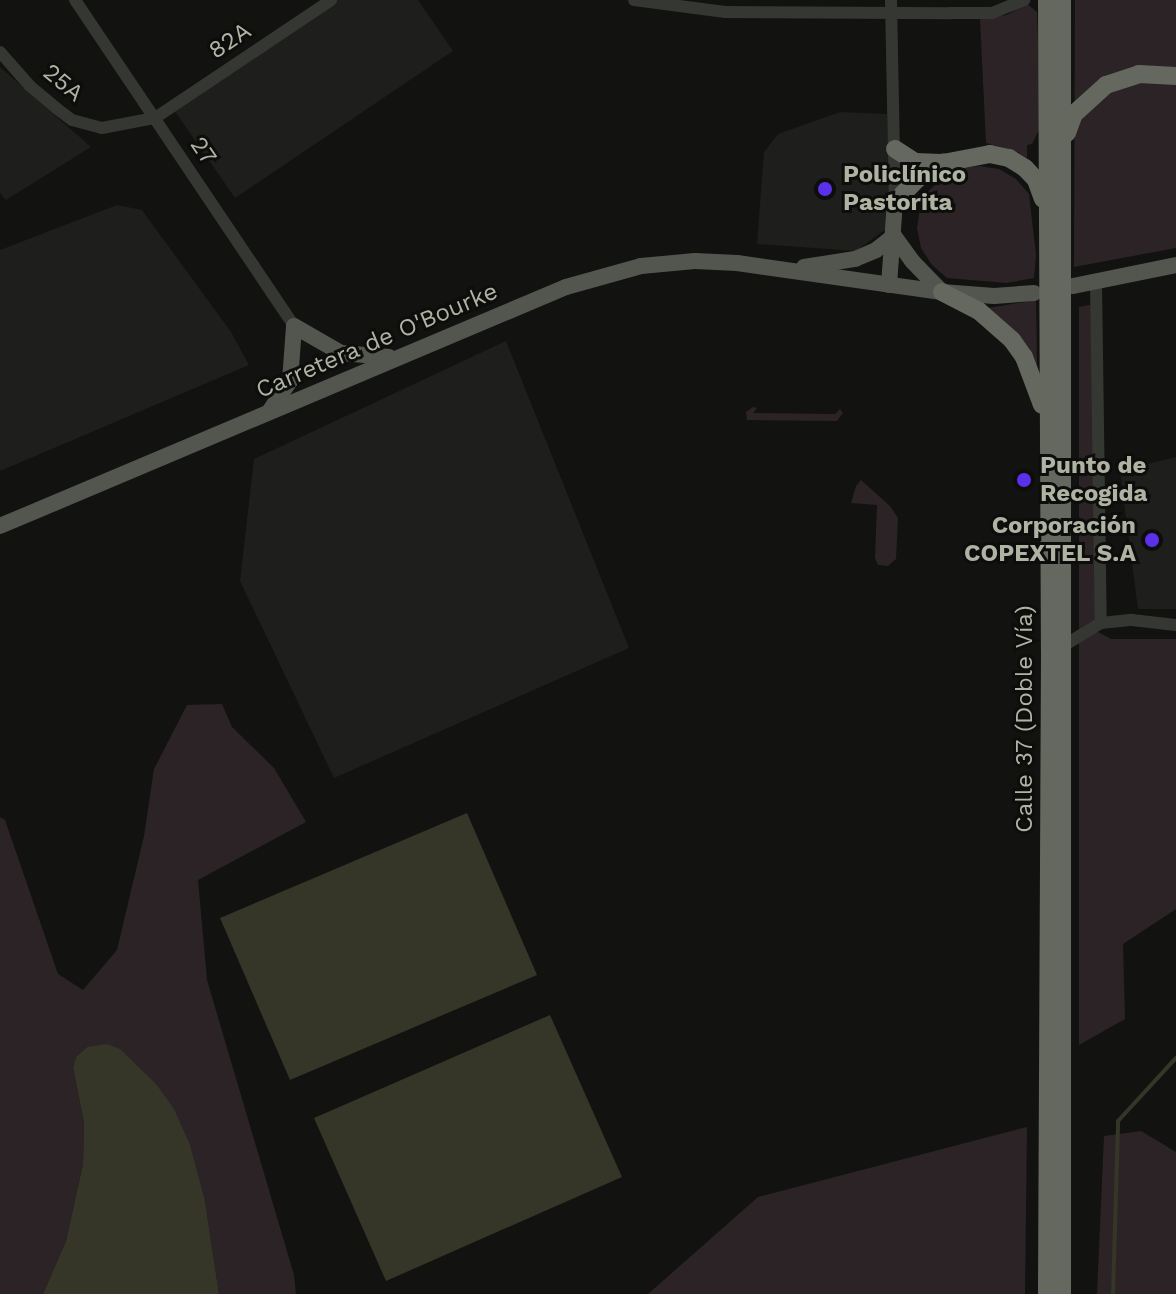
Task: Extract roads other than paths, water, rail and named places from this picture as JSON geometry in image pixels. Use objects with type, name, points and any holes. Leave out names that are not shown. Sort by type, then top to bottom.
[{"type":"highway","name":"Calle 37 (Doble Vía)","points":[[1059,1],[1063,110],[1062,1294]]},
{"type":"highway","name":"Calle 37 (Doble Vía)","points":[[1047,1294],[1046,209],[1059,1]]},
{"type":"highway","points":[[1063,147],[1074,114],[1106,85],[1139,74],[1176,76]]},
{"type":"highway","points":[[895,149],[915,162],[943,163],[977,155],[1009,158],[1036,180],[1046,209]]},
{"type":"highway","points":[[895,202],[917,179],[943,163]]},
{"type":"highway","points":[[942,292],[979,311],[1012,340],[1024,357],[1047,418]]},
{"type":"main road","points":[[889,285],[895,202]]},
{"type":"main road","points":[[787,270],[855,259],[876,250],[894,236]]},
{"type":"main road","points":[[894,236],[912,261],[942,292]]},
{"type":"main road","name":"Carretera de O'Bourke","points":[[0,526],[566,287],[641,266],[695,261],[787,270]]},
{"type":"main road","points":[[1073,286],[1176,265]]},
{"type":"main road","points":[[787,270],[942,292],[994,296],[1034,293]]},
{"type":"main road","points":[[268,413],[290,381],[294,326],[341,353],[370,358],[403,357]]},
{"type":"main road","points":[[293,368],[306,383],[330,386],[341,374],[341,353]]},
{"type":"street","name":"27","points":[[75,0],[294,326]]},
{"type":"street","name":"82A","points":[[155,118],[331,0]]},
{"type":"street","points":[[634,0],[725,12],[829,13],[891,6],[992,13],[1024,0]]},
{"type":"street","points":[[817,0],[829,13]]},
{"type":"street","points":[[891,6],[895,202]]},
{"type":"street","name":"25A","points":[[0,52],[30,86],[72,120],[102,128],[155,118]]},
{"type":"street","points":[[1096,282],[1101,623]]},
{"type":"street","points":[[1063,646],[1101,623],[1132,620],[1176,625]]},
{"type":"waterway","points":[[1113,1294],[1118,1121],[1176,1058]]},
{"type":"place","name":"Policlínico Pastorita","points":[[825,189]]},
{"type":"place","name":"Punto de Recogida","points":[[1024,480]]},
{"type":"place","name":"Corporación COPEXTEL S.A","points":[[1152,540]]}]
